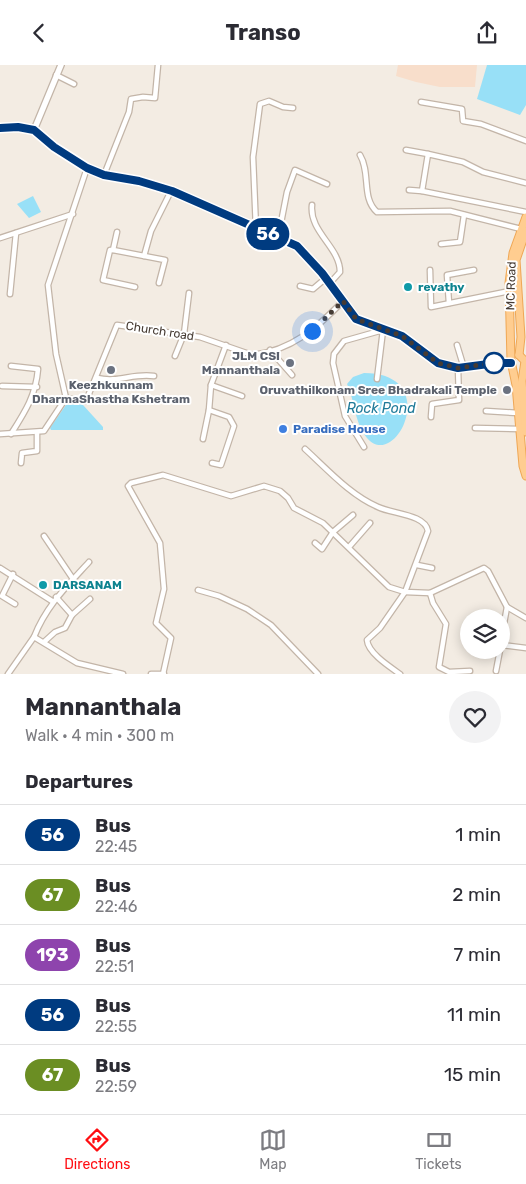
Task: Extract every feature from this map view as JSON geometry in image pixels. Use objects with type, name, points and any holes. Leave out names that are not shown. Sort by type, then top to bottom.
[{"type":"main road","points":[[0,128],[18,127],[34,130],[54,147],[87,168],[104,175],[139,181],[172,191],[297,246],[328,281],[356,319],[402,336],[438,363],[461,368],[520,361]]},
{"type":"main road","name":"MC Road","points":[[523,430],[518,413],[521,337],[516,261],[526,217]]},
{"type":"main road","name":"MC Road","points":[[523,230],[511,263],[510,291],[522,381],[526,477]]},
{"type":"street","points":[[34,130],[61,65]]},
{"type":"street","points":[[104,175],[129,112],[131,99],[155,98],[158,65]]},
{"type":"street","points":[[56,75],[74,85]]},
{"type":"street","points":[[256,229],[253,157],[260,104],[264,101],[269,101],[293,108]]},
{"type":"street","points":[[421,102],[462,109],[462,121],[481,124],[526,141]]},
{"type":"street","points":[[406,149],[463,161],[484,173],[526,183]]},
{"type":"street","points":[[422,191],[428,154]]},
{"type":"street","points":[[360,155],[367,174],[368,198],[372,207],[377,212],[399,213],[436,209],[523,230]]},
{"type":"street","points":[[0,434],[37,433],[44,431],[66,398],[56,354],[48,285],[87,168]]},
{"type":"street","points":[[278,238],[287,192],[295,170],[327,184]]},
{"type":"street","points":[[409,190],[526,212]]},
{"type":"street","points":[[144,256],[151,231],[172,191]]},
{"type":"street","points":[[300,286],[313,289],[340,272],[340,262],[313,221],[312,205]]},
{"type":"street","points":[[0,238],[73,214]]},
{"type":"street","points":[[441,244],[460,242],[464,215]]},
{"type":"street","points":[[117,232],[113,250],[110,250],[103,273],[103,280],[135,287]]},
{"type":"street","points":[[10,294],[16,233]]},
{"type":"street","points":[[113,250],[165,260],[159,283]]},
{"type":"street","points":[[430,270],[432,307],[510,291]]},
{"type":"street","points":[[449,303],[447,275],[474,270]]},
{"type":"street","points":[[176,356],[184,334],[189,293]]},
{"type":"street","name":"Church road","points":[[66,398],[86,401],[117,325],[184,334],[226,345],[252,355],[291,345],[318,326],[343,301]]},
{"type":"street","points":[[364,447],[345,417],[333,363],[334,354],[344,341],[384,330],[377,379]]},
{"type":"street","points":[[203,439],[209,410],[211,385],[226,345]]},
{"type":"street","points":[[431,417],[432,404],[459,400],[461,368],[457,345]]},
{"type":"street","points":[[270,350],[292,375]]},
{"type":"street","points":[[11,366],[38,369],[36,387],[26,413],[11,434]]},
{"type":"street","points":[[97,378],[119,380],[139,374],[154,376]]},
{"type":"street","points":[[211,385],[242,396]]},
{"type":"street","points":[[2,386],[36,387]]},
{"type":"street","points":[[209,410],[229,417],[234,426],[221,465],[212,463]]},
{"type":"street","points":[[486,411],[518,413]]},
{"type":"street","points":[[475,428],[523,430]]},
{"type":"street","points":[[21,463],[22,453],[37,451],[37,433]]},
{"type":"street","points":[[305,449],[370,503],[425,523],[428,531],[405,592],[380,628],[366,640],[367,645],[374,653],[400,674]]},
{"type":"street","points":[[151,674],[163,674],[171,638],[156,623],[164,589],[160,543],[128,490],[128,486],[131,483],[163,475],[232,496],[264,487],[280,491],[288,498],[294,508],[323,523],[389,587],[405,592],[430,593],[482,568],[488,571],[507,607],[526,618]]},
{"type":"street","points":[[315,543],[322,549],[333,532],[353,515]]},
{"type":"street","points":[[349,547],[370,523]]},
{"type":"street","points":[[44,536],[73,579]]},
{"type":"street","points":[[8,674],[34,637],[42,618],[54,599],[89,562]]},
{"type":"street","points":[[416,565],[432,568]]},
{"type":"street","points":[[0,568],[54,599],[72,615]]},
{"type":"street","points":[[13,575],[2,596],[15,604]]},
{"type":"street","points":[[198,590],[219,596],[247,609],[271,625],[318,674]]},
{"type":"street","points":[[430,593],[433,603],[446,623],[439,667],[449,672],[470,671]]},
{"type":"street","points":[[44,642],[55,632],[65,629],[72,615],[90,599]]},
{"type":"street","points":[[34,637],[77,663],[123,674]]},
{"type":"street","points":[[510,646],[526,648]]},
{"type":"street","points":[[496,671],[498,659]]},
{"type":"shaded area","points":[[398,65],[477,65],[475,87],[440,87],[416,82],[396,76]]},
{"type":"water","points":[[487,65],[526,65],[526,105],[520,115],[477,99]]},
{"type":"water","points":[[33,196],[41,212],[29,218],[17,204]]},
{"type":"water","name":"Rock Pond","points":[[364,373],[388,377],[402,388],[407,403],[406,418],[400,432],[390,442],[378,445],[367,438],[357,418],[347,384],[353,377]]},
{"type":"water","points":[[74,401],[83,405],[103,427],[103,430],[51,430],[50,428],[68,402]]},
{"type":"bus line","name":"56","points":[[0,128],[18,127],[34,130],[54,147],[87,168],[104,175],[139,181],[172,191],[297,246],[322,273],[356,319],[402,336],[438,363],[458,368],[511,363]]},
{"type":"place","name":"revathy","points":[[408,287]]},
{"type":"place","name":"JLM CSI Mannanthala","points":[[290,363]]},
{"type":"place","name":"Keezhkunnam DharmaShastha Kshetram","points":[[111,370]]},
{"type":"place","name":"Oruvathilkonam Sree Bhadrakali Temple","points":[[507,390]]},
{"type":"place","name":"Paradise House","points":[[283,429]]},
{"type":"place","name":"DARSANAM","points":[[43,585]]},
{"type":"route","points":[[312,331],[343,301],[356,319],[402,336],[438,363],[458,368],[477,367],[494,363]]}]
